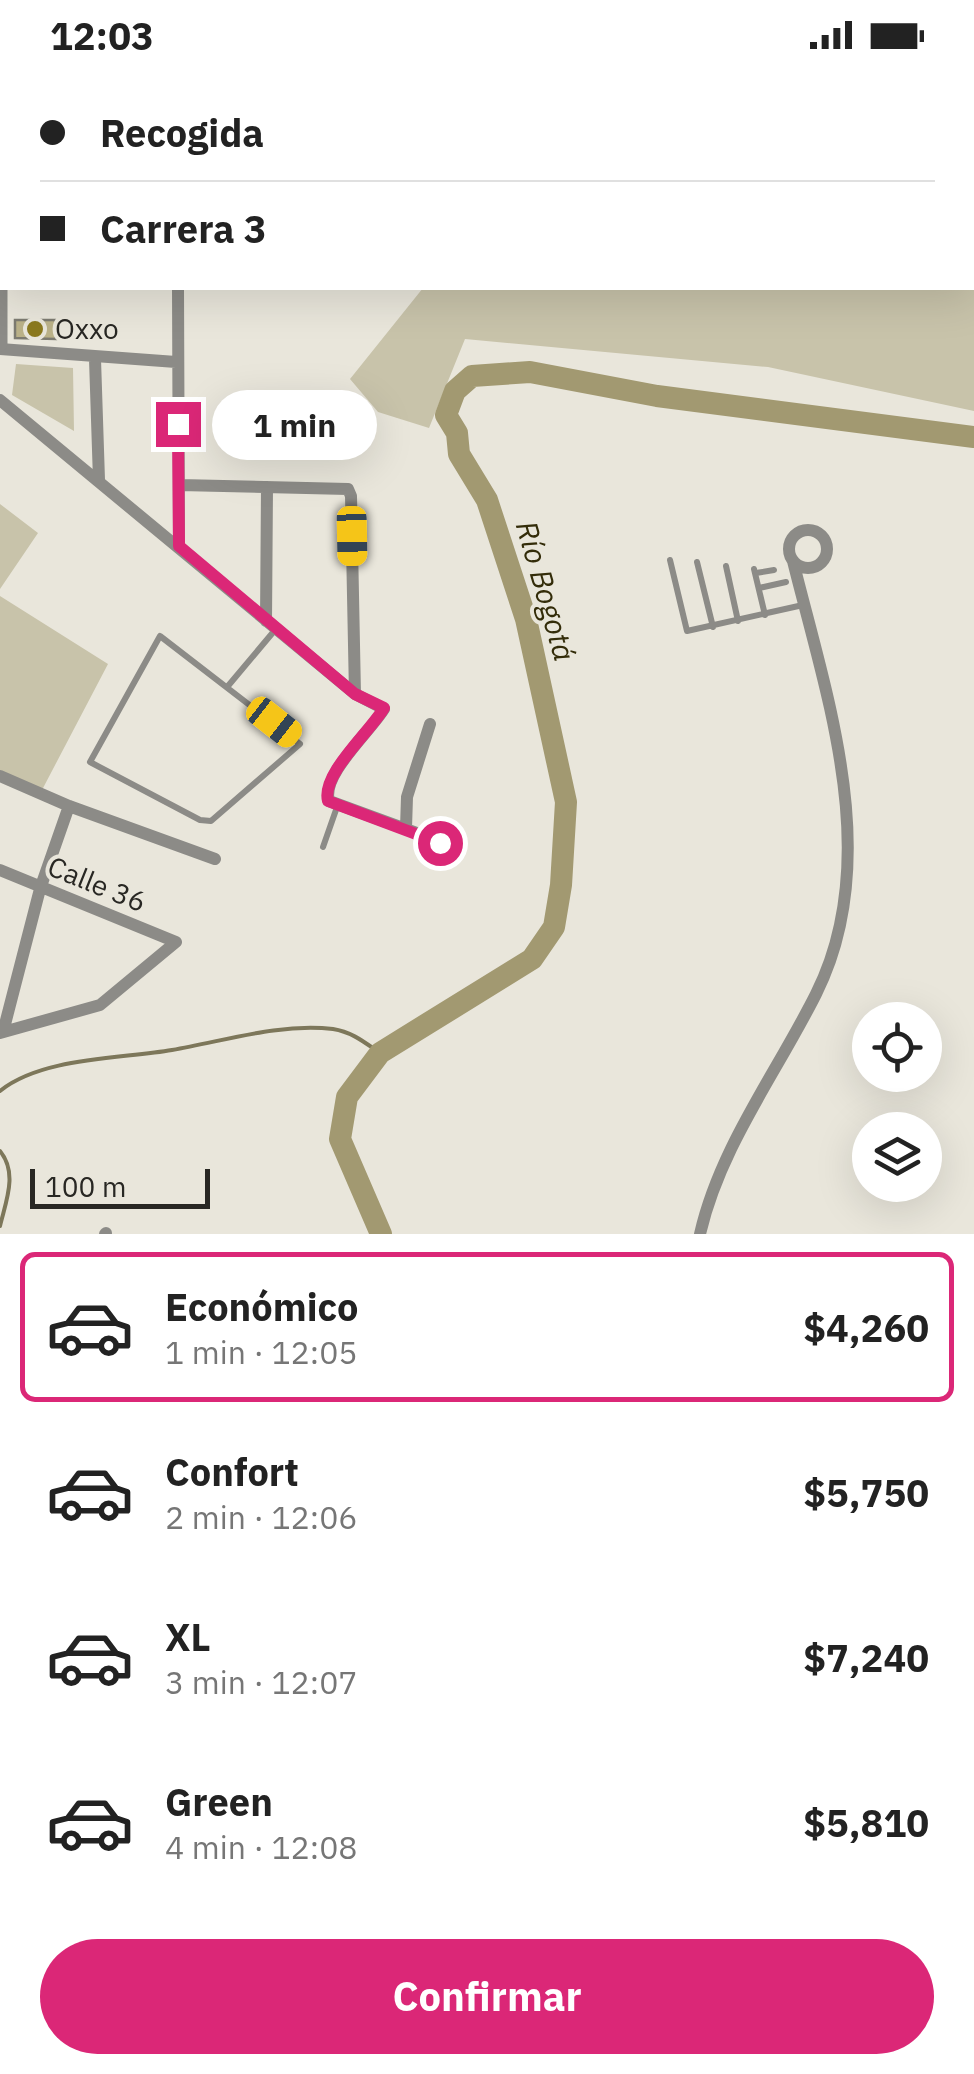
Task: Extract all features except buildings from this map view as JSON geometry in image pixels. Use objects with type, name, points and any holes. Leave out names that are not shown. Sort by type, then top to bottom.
[{"type":"street","points":[[1,290],[0,347],[95,359],[176,362]]},
{"type":"street","points":[[178,290],[179,546]]},
{"type":"street","points":[[95,359],[99,480]]},
{"type":"street","points":[[0,400],[355,694],[384,708],[336,768],[326,794],[337,807],[452,846]]},
{"type":"street","points":[[180,485],[348,489],[355,694]]},
{"type":"street","points":[[267,487],[271,625]]},
{"type":"street","points":[[700,1234],[717,1171],[818,990],[843,908],[848,822],[840,764],[793,561]]},
{"type":"street","points":[[406,828],[407,797],[430,724]]},
{"type":"street","points":[[0,776],[69,806],[215,859]]},
{"type":"street","points":[[2,1032],[40,889],[69,806]]},
{"type":"street","name":"Calle 36","points":[[0,870],[176,942],[100,1006],[2,1032]]},
{"type":"lane","points":[[670,560],[685,628],[690,632],[804,605]]},
{"type":"lane","points":[[697,562],[713,627]]},
{"type":"lane","points":[[726,566],[738,621]]},
{"type":"lane","points":[[764,615],[755,571],[774,570]]},
{"type":"lane","points":[[759,588],[786,582]]},
{"type":"lane","points":[[228,686],[271,625]]},
{"type":"lane","points":[[160,636],[228,686],[300,744],[211,821],[200,820],[92,766],[92,756],[160,636]]},
{"type":"lane","points":[[323,848],[337,807]]},
{"type":"shaded area","points":[[421,290],[974,290],[974,411],[768,367],[465,339],[429,428],[378,412],[350,379]]},
{"type":"shaded area","points":[[16,364],[73,368],[74,431],[12,395]]},
{"type":"shaded area","points":[[0,504],[38,533],[0,589]]},
{"type":"shaded area","points":[[0,596],[108,664],[42,790],[0,771]]},
{"type":"waterway","name":"Río Bogotá","points":[[381,1234],[340,1139],[347,1097],[380,1053],[532,959],[554,927],[561,885],[566,802],[526,619],[487,500],[459,454],[457,433],[446,415],[455,391],[472,376],[530,372],[657,396],[974,437]]},
{"type":"waterway","points":[[0,1091],[17,1080],[59,1065],[292,1028],[340,1030],[380,1053]]},
{"type":"waterway","points":[[0,1151],[9,1178],[0,1226]]},
{"type":"place","name":"Oxxo","points":[[35,329]]},
{"type":"route","points":[[178,424],[179,546],[355,694],[384,708],[373,727],[336,768],[326,794],[328,801],[440,843]]}]
